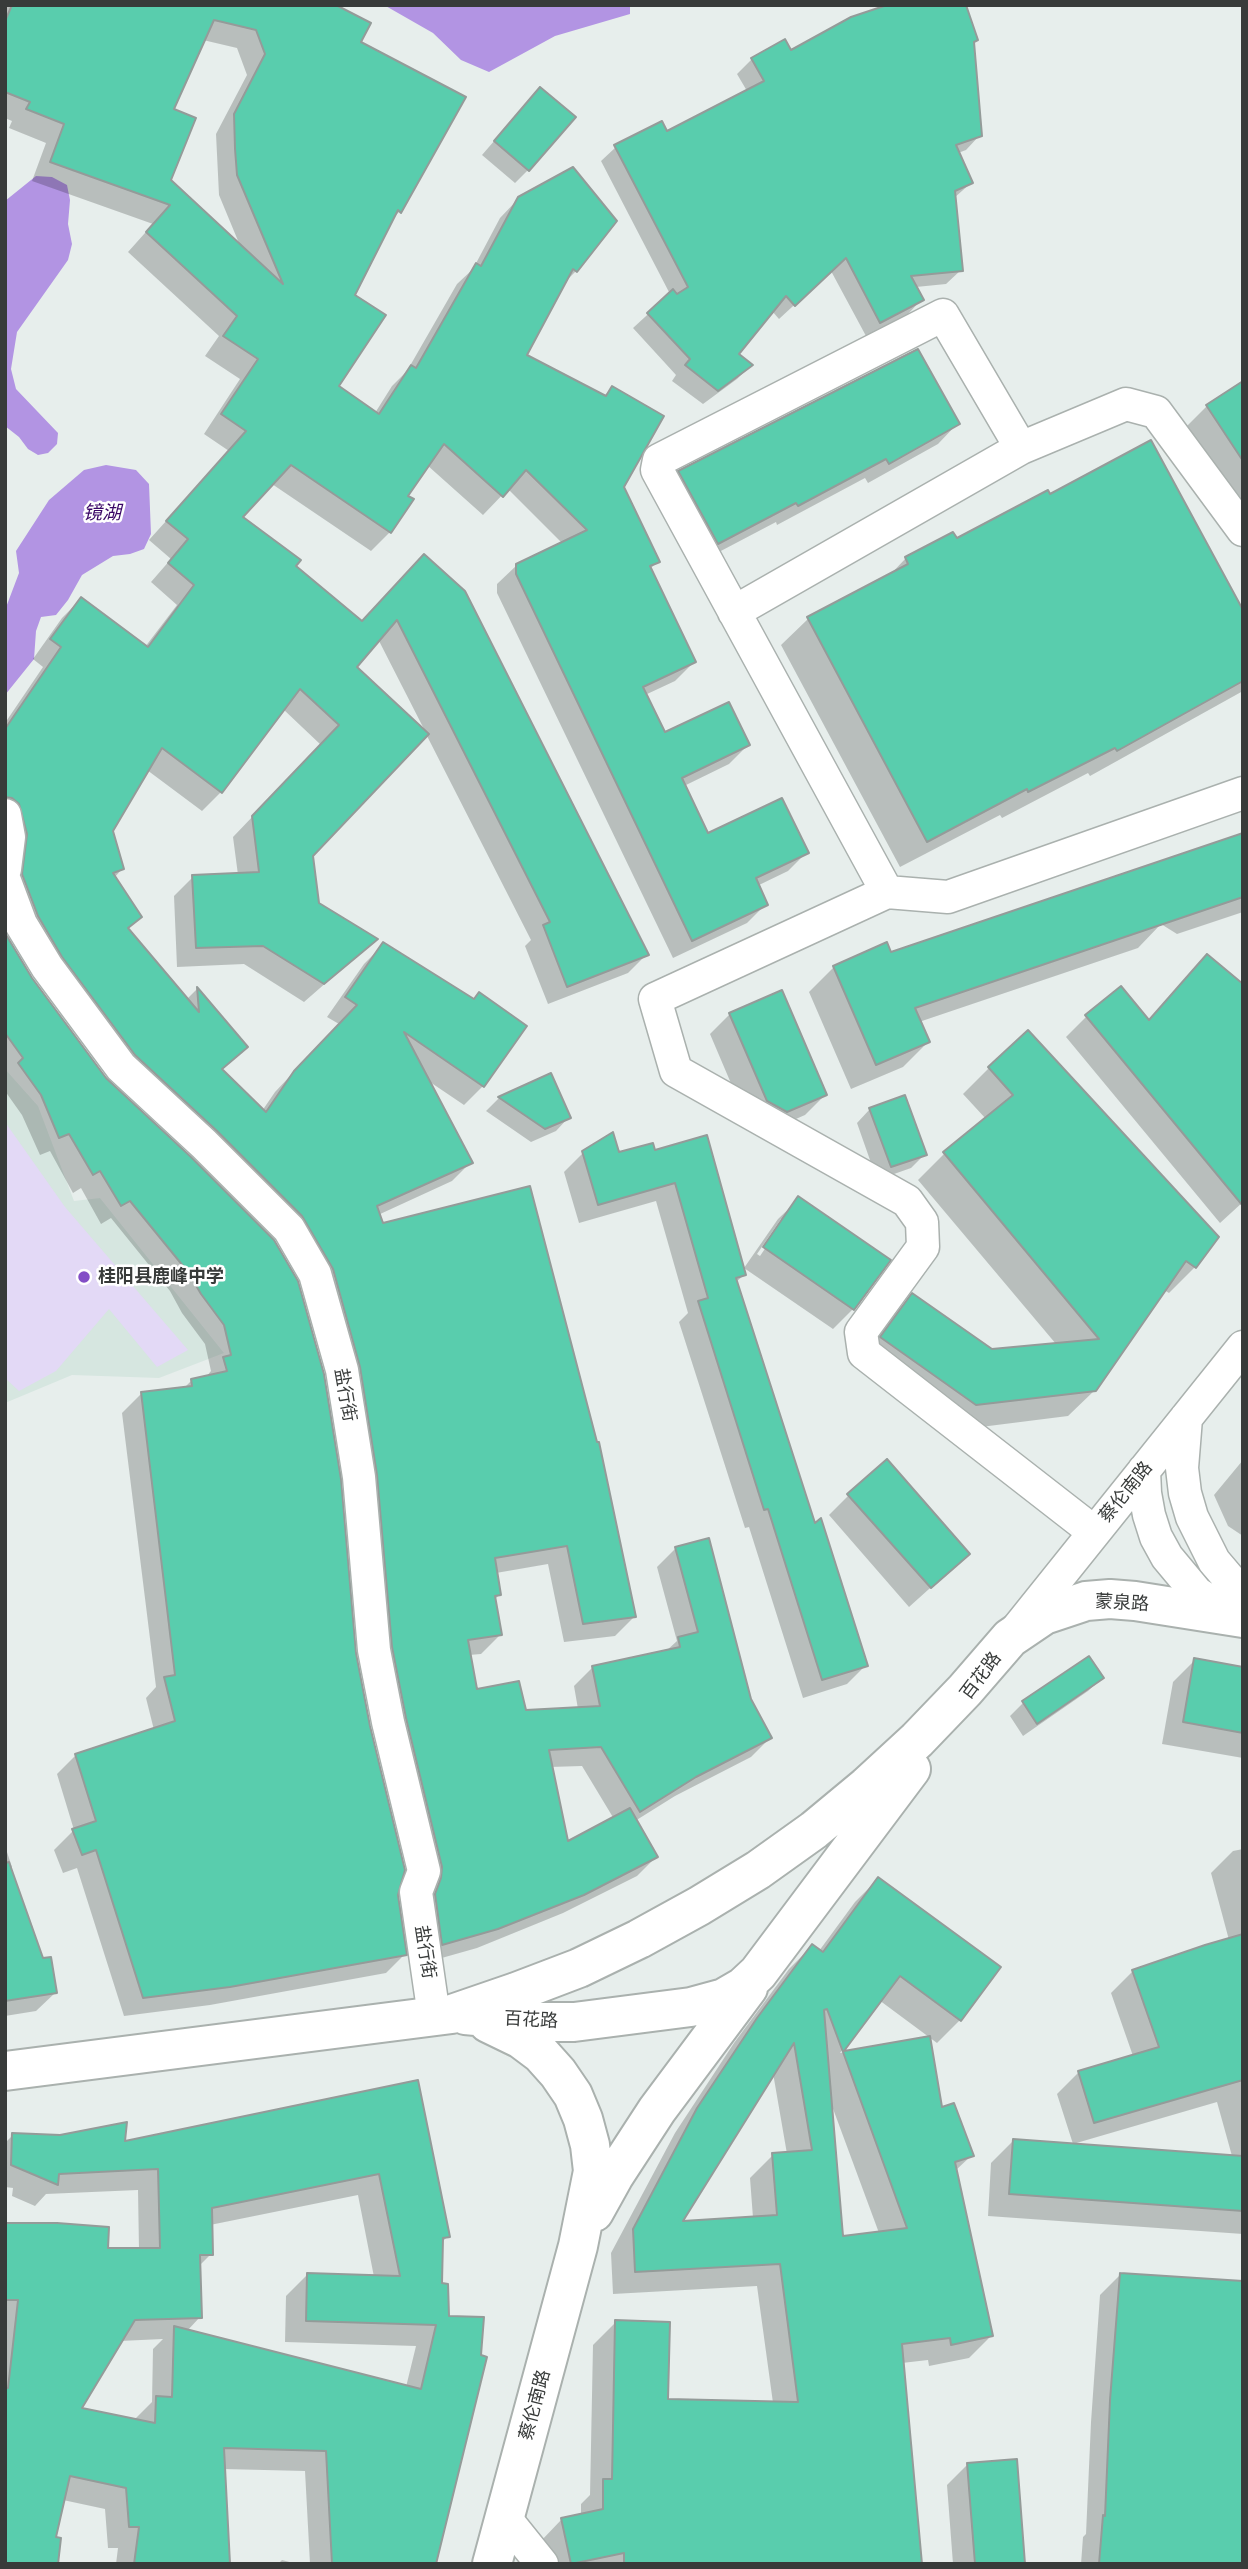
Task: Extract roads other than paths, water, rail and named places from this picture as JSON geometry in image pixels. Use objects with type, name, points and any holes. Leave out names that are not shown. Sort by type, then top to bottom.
[{"type":"main road","name":"蒙泉路","points":[[1010,1638],[1044,1615],[1086,1601],[1135,1601],[1240,1610]]},
{"type":"main road","name":"百花路","points":[[5,2071],[443,2015],[516,1992],[579,1968],[675,1920],[758,1870],[814,1830],[877,1777],[965,1690],[1010,1638]]},
{"type":"main road","name":"百花路","points":[[443,2015],[559,2022],[691,2007],[724,1998],[743,1987],[758,1973],[1010,1638]]},
{"type":"main road","name":"蔡伦南路","points":[[578,2246],[634,2142],[758,1973]]},
{"type":"main road","name":"蔡伦南路","points":[[443,2015],[477,2018],[521,2039],[541,2054],[573,2095],[590,2145],[593,2171],[578,2246],[492,2564]]},
{"type":"street","points":[[887,892],[657,470],[659,460],[943,315],[1021,448]]},
{"type":"street","points":[[734,612],[1021,448],[1126,404],[1156,412],[1243,530]]},
{"type":"street","points":[[1094,1532],[864,1353],[861,1332],[923,1247],[922,1222],[907,1201],[676,1071],[655,999],[887,892],[948,897],[1243,793]]},
{"type":"street","points":[[5,815],[9,837],[5,869]]},
{"type":"street","name":"盐行街","points":[[5,881],[21,924],[121,1067],[204,1143],[289,1229],[315,1275],[342,1370],[359,1477],[374,1650],[388,1722],[424,1871],[415,1892],[443,2015]]},
{"type":"street","name":"蔡伦南路","points":[[1010,1638],[1243,1347]]},
{"type":"street","points":[[1186,1418],[1182,1468],[1185,1493],[1192,1517],[1240,1610]]},
{"type":"street","points":[[1144,1470],[1149,1515],[1167,1557],[1197,1593],[1240,1610]]},
{"type":"street","points":[[505,2518],[542,2564]]},
{"type":"water","points":[[384,5],[630,5],[630,14],[555,36],[489,72],[461,60],[433,33]]},
{"type":"water","points":[[36,176],[52,177],[67,185],[70,200],[68,224],[72,244],[68,260],[17,332],[11,369],[16,389],[58,433],[57,444],[48,453],[38,455],[5,426],[5,201]]},
{"type":"water","name":"镜湖","points":[[106,465],[136,470],[149,484],[151,534],[144,549],[113,556],[82,575],[56,615],[41,617],[36,631],[34,659],[5,695],[5,610],[19,573],[16,551],[49,500],[84,470]]},
{"type":"place","name":"桂阳县鹿峰中学","points":[[84,1277]]}]
